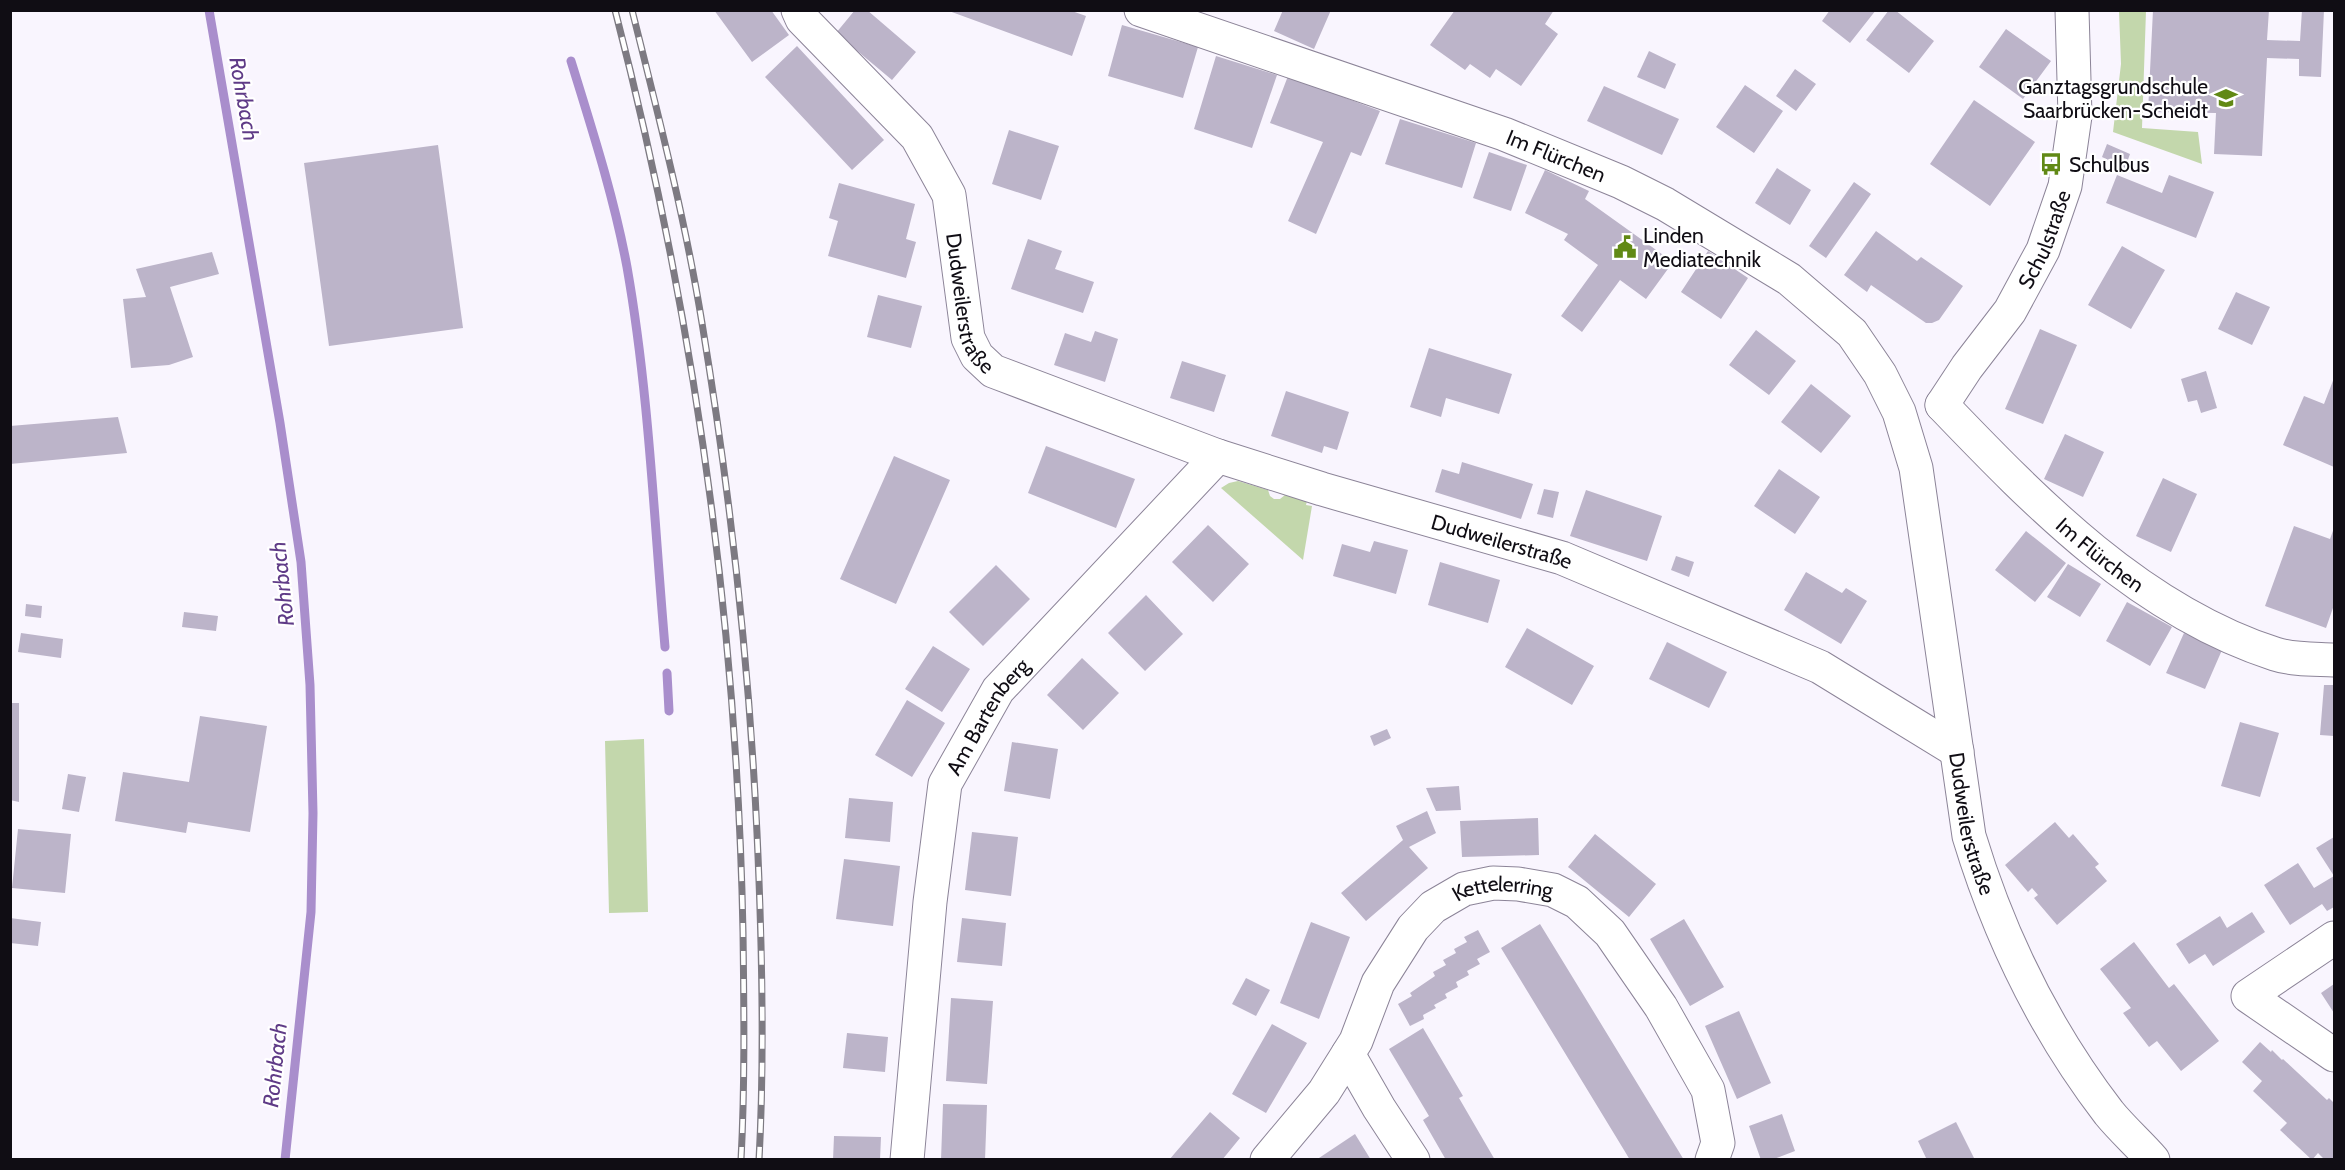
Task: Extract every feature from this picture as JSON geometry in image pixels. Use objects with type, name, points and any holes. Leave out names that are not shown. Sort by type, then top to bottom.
[{"type":"street","name":"Dudweilerstraße","points":[[798,10],[802,19],[917,137],[948,195],[968,338],[977,356],[993,371],[1218,456],[1322,489],[1562,558],[1820,668],[1957,751],[1970,836],[2001,928],[2074,1063],[2110,1114],[2153,1160]]},
{"type":"street","name":"Im Flürchen","points":[[1141,10],[1504,134],[1621,182],[1665,204],[1789,279],[1852,333],[1880,374],[1899,412],[1909,439],[1924,513],[1957,751]]},
{"type":"street","name":"Schulstraße","points":[[1942,405],[1967,367],[2010,311],[2043,250],[2065,186],[2075,116],[2072,10]]},
{"type":"street","name":"Im Flürchen","points":[[1942,405],[2053,516],[2123,573],[2152,592],[2201,623],[2277,655],[2334,660]]},
{"type":"street","points":[[1899,412],[1942,405]]},
{"type":"street","name":"Am Bartenberg","points":[[907,1160],[930,902],[945,784],[998,690],[1218,456]]},
{"type":"street","name":"Kettelerring","points":[[1267,1160],[1324,1092],[1348,1054],[1356,1041],[1378,983],[1413,928],[1433,907],[1464,889],[1493,883],[1518,884],[1553,890],[1577,902],[1610,933],[1661,1007],[1708,1090],[1718,1143],[1712,1160]]},
{"type":"street","points":[[2334,938],[2248,996],[2334,1055]]},
{"type":"street","points":[[1348,1054],[1378,1108],[1413,1160]]},
{"type":"green space","points":[[2119,11],[2146,11],[2142,128],[2198,132],[2202,164],[2113,132],[2121,64]]},
{"type":"green space","points":[[1238,481],[1268,490],[1274,499],[1280,499],[1285,495],[1307,501],[1306,505],[1312,506],[1303,560],[1221,488]]},
{"type":"green space","points":[[644,739],[648,912],[609,913],[605,741]]},
{"type":"building","points":[[714,10],[771,10],[789,35],[752,62]]},
{"type":"building","points":[[855,10],[867,10],[916,52],[892,80],[836,33]]},
{"type":"building","points":[[1069,10],[1086,16],[1072,56],[949,11]]},
{"type":"building","points":[[1283,10],[1331,10],[1314,49],[1274,31]]},
{"type":"building","points":[[1455,10],[1554,10],[1545,24],[1558,34],[1521,86],[1496,69],[1490,78],[1470,64],[1465,70],[1430,45]]},
{"type":"building","points":[[1830,10],[1876,10],[1850,43],[1822,21]]},
{"type":"building","points":[[1889,10],[1895,10],[1934,41],[1909,73],[1866,40]]},
{"type":"building","points":[[2153,10],[2269,10],[2267,40],[2300,41],[2302,10],[2324,10],[2321,77],[2299,76],[2299,59],[2267,58],[2262,156],[2214,154],[2216,113],[2148,112]]},
{"type":"building","points":[[1122,25],[1198,47],[1183,98],[1108,76]]},
{"type":"building","points":[[2006,29],[2051,61],[2023,99],[1979,67]]},
{"type":"building","points":[[797,46],[884,140],[852,170],[765,77]]},
{"type":"building","points":[[1649,51],[1676,64],[1665,89],[1637,77]]},
{"type":"building","points":[[1216,56],[1277,75],[1252,148],[1194,129]]},
{"type":"building","points":[[1795,69],[1816,84],[1796,111],[1776,96]]},
{"type":"building","points":[[1288,76],[1380,111],[1361,156],[1351,152],[1316,234],[1288,221],[1323,142],[1270,123]]},
{"type":"building","points":[[1745,85],[1783,111],[1754,153],[1716,127]]},
{"type":"building","points":[[1604,86],[1679,119],[1662,155],[1587,121]]},
{"type":"building","points":[[1974,100],[2035,142],[1990,206],[1930,164]]},
{"type":"building","points":[[1400,119],[1476,143],[1462,188],[1385,164]]},
{"type":"building","points":[[1009,130],[1059,146],[1041,200],[992,184]]},
{"type":"building","points":[[2107,144],[2130,154],[2125,168],[2102,157]]},
{"type":"building","points":[[438,145],[463,328],[329,346],[304,163]]},
{"type":"building","points":[[1489,152],[1527,165],[1511,211],[1473,198]]},
{"type":"building","points":[[1777,168],[1811,190],[1790,225],[1755,203]]},
{"type":"building","points":[[1545,170],[1589,191],[1585,199],[1673,262],[1646,299],[1620,280],[1582,332],[1561,316],[1598,265],[1564,240],[1568,234],[1525,213]]},
{"type":"building","points":[[2117,175],[2162,193],[2169,175],[2214,192],[2196,238],[2106,203]]},
{"type":"building","points":[[1854,182],[1871,194],[1826,258],[1809,246]]},
{"type":"building","points":[[839,183],[915,204],[906,239],[916,242],[906,278],[828,256],[838,221],[829,218]]},
{"type":"building","points":[[1876,231],[1917,261],[1921,257],[1963,286],[1939,320],[1926,323],[1871,285],[1867,292],[1844,275]]},
{"type":"building","points":[[1028,239],[1062,251],[1055,269],[1094,282],[1083,313],[1011,289]]},
{"type":"building","points":[[2122,246],[2165,270],[2131,329],[2088,305]]},
{"type":"building","points":[[1708,251],[1748,278],[1721,319],[1681,292]]},
{"type":"building","points":[[212,252],[219,274],[170,287],[193,357],[169,365],[131,368],[123,299],[146,297],[136,269]]},
{"type":"building","points":[[2236,292],[2270,307],[2252,345],[2218,329]]},
{"type":"building","points":[[878,295],[922,306],[911,348],[867,337]]},
{"type":"building","points":[[2040,329],[2077,345],[2043,424],[2005,409]]},
{"type":"building","points":[[1756,330],[1796,361],[1769,395],[1729,365]]},
{"type":"building","points":[[1095,331],[1118,339],[1105,382],[1054,365],[1065,333],[1091,342]]},
{"type":"building","points":[[1429,348],[1512,374],[1499,414],[1446,398],[1441,417],[1410,407]]},
{"type":"building","points":[[1182,361],[1226,375],[1214,412],[1170,398]]},
{"type":"building","points":[[2206,371],[2217,408],[2201,413],[2197,400],[2188,402],[2181,379]]},
{"type":"building","points":[[2334,378],[2334,467],[2283,445],[2304,396],[2324,404]]},
{"type":"building","points":[[1811,384],[1851,416],[1821,453],[1781,422]]},
{"type":"building","points":[[1286,391],[1349,412],[1337,450],[1324,446],[1322,453],[1271,436]]},
{"type":"building","points":[[118,417],[127,453],[10,464],[10,426]]},
{"type":"building","points":[[2065,434],[2104,452],[2083,497],[2044,479]]},
{"type":"building","points":[[1046,446],[1135,479],[1116,528],[1028,493]]},
{"type":"building","points":[[894,456],[950,480],[896,604],[840,579]]},
{"type":"building","points":[[1462,462],[1533,484],[1521,519],[1435,492],[1442,469],[1459,474]]},
{"type":"building","points":[[1779,469],[1820,497],[1795,534],[1754,506]]},
{"type":"building","points":[[2163,478],[2197,494],[2171,552],[2136,536]]},
{"type":"building","points":[[1544,489],[1559,492],[1553,518],[1537,514]]},
{"type":"building","points":[[1586,490],[1662,516],[1647,561],[1570,536]]},
{"type":"building","points":[[1208,525],[1249,564],[1213,602],[1172,562]]},
{"type":"building","points":[[2294,526],[2330,539],[2334,528],[2334,605],[2326,628],[2265,606]]},
{"type":"building","points":[[2026,531],[2066,563],[2035,602],[1995,570]]},
{"type":"building","points":[[1374,541],[1408,550],[1396,594],[1333,576],[1342,544],[1370,552]]},
{"type":"building","points":[[1676,556],[1694,562],[1689,577],[1671,570]]},
{"type":"building","points":[[1440,562],[1500,580],[1488,623],[1428,605]]},
{"type":"building","points":[[2068,564],[2101,584],[2080,617],[2047,597]]},
{"type":"building","points":[[996,565],[1030,599],[983,646],[949,612]]},
{"type":"building","points":[[1806,572],[1842,593],[1846,588],[1867,601],[1841,644],[1784,610]]},
{"type":"building","points":[[1146,595],[1183,634],[1145,671],[1108,633]]},
{"type":"building","points":[[2127,602],[2172,627],[2150,666],[2106,641]]},
{"type":"building","points":[[26,604],[42,606],[41,618],[25,616]]},
{"type":"building","points":[[184,612],[218,616],[216,631],[182,627]]},
{"type":"building","points":[[1527,628],[1594,666],[1572,705],[1505,667]]},
{"type":"building","points":[[21,633],[63,639],[61,658],[18,652]]},
{"type":"building","points":[[2184,633],[2222,650],[2205,689],[2166,673]]},
{"type":"building","points":[[1667,642],[1727,672],[1709,708],[1649,679]]},
{"type":"building","points":[[933,646],[970,669],[942,712],[905,689]]},
{"type":"building","points":[[1082,658],[1119,693],[1083,730],[1047,695]]},
{"type":"building","points":[[2324,685],[2334,685],[2334,736],[2320,735]]},
{"type":"building","points":[[907,700],[945,723],[912,777],[875,755]]},
{"type":"building","points":[[10,703],[19,703],[19,802],[10,800]]},
{"type":"building","points":[[200,716],[267,726],[250,832],[188,822],[186,833],[115,821],[123,772],[189,782]]},
{"type":"building","points":[[2240,722],[2279,733],[2260,797],[2221,786]]},
{"type":"building","points":[[1387,729],[1391,738],[1374,746],[1370,736]]},
{"type":"building","points":[[1012,742],[1058,749],[1050,799],[1004,791]]},
{"type":"building","points":[[68,774],[86,777],[79,812],[62,809]]},
{"type":"building","points":[[1459,786],[1461,810],[1436,811],[1426,788]]},
{"type":"building","points":[[849,798],[893,802],[890,842],[845,838]]},
{"type":"building","points":[[1427,811],[1436,833],[1409,847],[1428,868],[1366,921],[1341,893],[1403,840],[1396,826]]},
{"type":"building","points":[[1538,818],[1539,855],[1462,857],[1460,821]]},
{"type":"building","points":[[2055,822],[2069,838],[2073,834],[2099,864],[2095,867],[2107,881],[2057,925],[2034,898],[2038,895],[2032,888],[2028,892],[2005,865]]},
{"type":"building","points":[[18,829],[71,834],[65,893],[12,888]]},
{"type":"building","points":[[972,832],[1018,837],[1011,896],[965,890]]},
{"type":"building","points":[[1595,834],[1656,884],[1629,917],[1568,867]]},
{"type":"building","points":[[2334,837],[2334,876],[2316,848]]},
{"type":"building","points":[[844,859],[900,866],[893,926],[836,919]]},
{"type":"building","points":[[2298,863],[2314,888],[2334,876],[2334,907],[2327,911],[2322,904],[2290,925],[2264,885]]},
{"type":"building","points":[[2252,912],[2265,932],[2213,966],[2205,954],[2189,964],[2176,944],[2220,916],[2227,928]]},
{"type":"building","points":[[10,918],[41,922],[38,946],[10,943]]},
{"type":"building","points":[[962,918],[1006,923],[1002,966],[957,962]]},
{"type":"building","points":[[1684,919],[1724,987],[1690,1006],[1650,939]]},
{"type":"building","points":[[1311,922],[1350,937],[1319,1019],[1280,1003]]},
{"type":"building","points":[[1540,924],[1684,1160],[1630,1160],[1501,948]]},
{"type":"building","points":[[1478,930],[1490,952],[1477,959],[1480,964],[1467,971],[1469,975],[1456,982],[1458,987],[1445,994],[1447,998],[1434,1005],[1436,1008],[1423,1015],[1424,1019],[1410,1026],[1398,1004],[1412,996],[1410,993],[1435,976],[1433,972],[1446,965],[1443,960],[1456,953],[1454,949],[1467,942],[1464,937]]},
{"type":"building","points":[[2134,942],[2169,988],[2174,984],[2219,1041],[2181,1071],[2157,1041],[2149,1047],[2123,1013],[2131,1008],[2100,969]]},
{"type":"building","points":[[1246,978],[1270,990],[1256,1016],[1232,1004]]},
{"type":"building","points":[[2334,984],[2334,1013],[2321,993]]},
{"type":"building","points":[[951,998],[993,1001],[987,1084],[946,1081]]},
{"type":"building","points":[[1739,1011],[1771,1083],[1737,1099],[1705,1026]]},
{"type":"building","points":[[1272,1024],[1307,1043],[1266,1113],[1232,1094]]},
{"type":"building","points":[[1423,1028],[1463,1096],[1459,1098],[1495,1160],[1446,1160],[1423,1120],[1429,1116],[1389,1049]]},
{"type":"building","points":[[847,1033],[888,1037],[885,1072],[843,1068]]},
{"type":"building","points":[[2260,1042],[2283,1059],[2327,1100],[2329,1098],[2334,1103],[2334,1160],[2325,1160],[2318,1153],[2312,1160],[2280,1130],[2287,1123],[2253,1091],[2262,1081],[2242,1062]]},
{"type":"building","points":[[943,1104],[987,1105],[985,1160],[941,1160]]},
{"type":"building","points":[[1210,1112],[1240,1138],[1222,1160],[1169,1160]]},
{"type":"building","points":[[1782,1114],[1795,1151],[1771,1160],[1761,1160],[1749,1126]]},
{"type":"building","points":[[1956,1122],[1975,1160],[1927,1160],[1918,1141]]},
{"type":"building","points":[[1355,1134],[1371,1160],[1316,1160]]},
{"type":"building","points":[[834,1136],[881,1137],[880,1160],[833,1160]]},
{"type":"waterway","name":"Rohrbach","points":[[209,10],[280,423],[301,562],[310,685],[313,813],[311,912],[285,1160]]},
{"type":"waterway","points":[[571,61],[609,189],[627,267],[646,409],[665,647]]},
{"type":"waterway","points":[[667,673],[669,711]]},
{"type":"railway","points":[[615,10],[643,123],[667,237],[706,467],[720,583],[739,815],[744,1018],[741,1160]]},
{"type":"railway","points":[[632,10],[688,244],[712,386],[737,577],[749,705],[759,874],[762,1037],[759,1160]]},
{"type":"place","name":"Ganztagsgrundschule Saarbrücken-Scheidt","points":[[2226,98]]},
{"type":"place","name":"Schulbus","points":[[2051,164]]},
{"type":"place","name":"Linden Mediatechnik","points":[[1625,247]]}]
